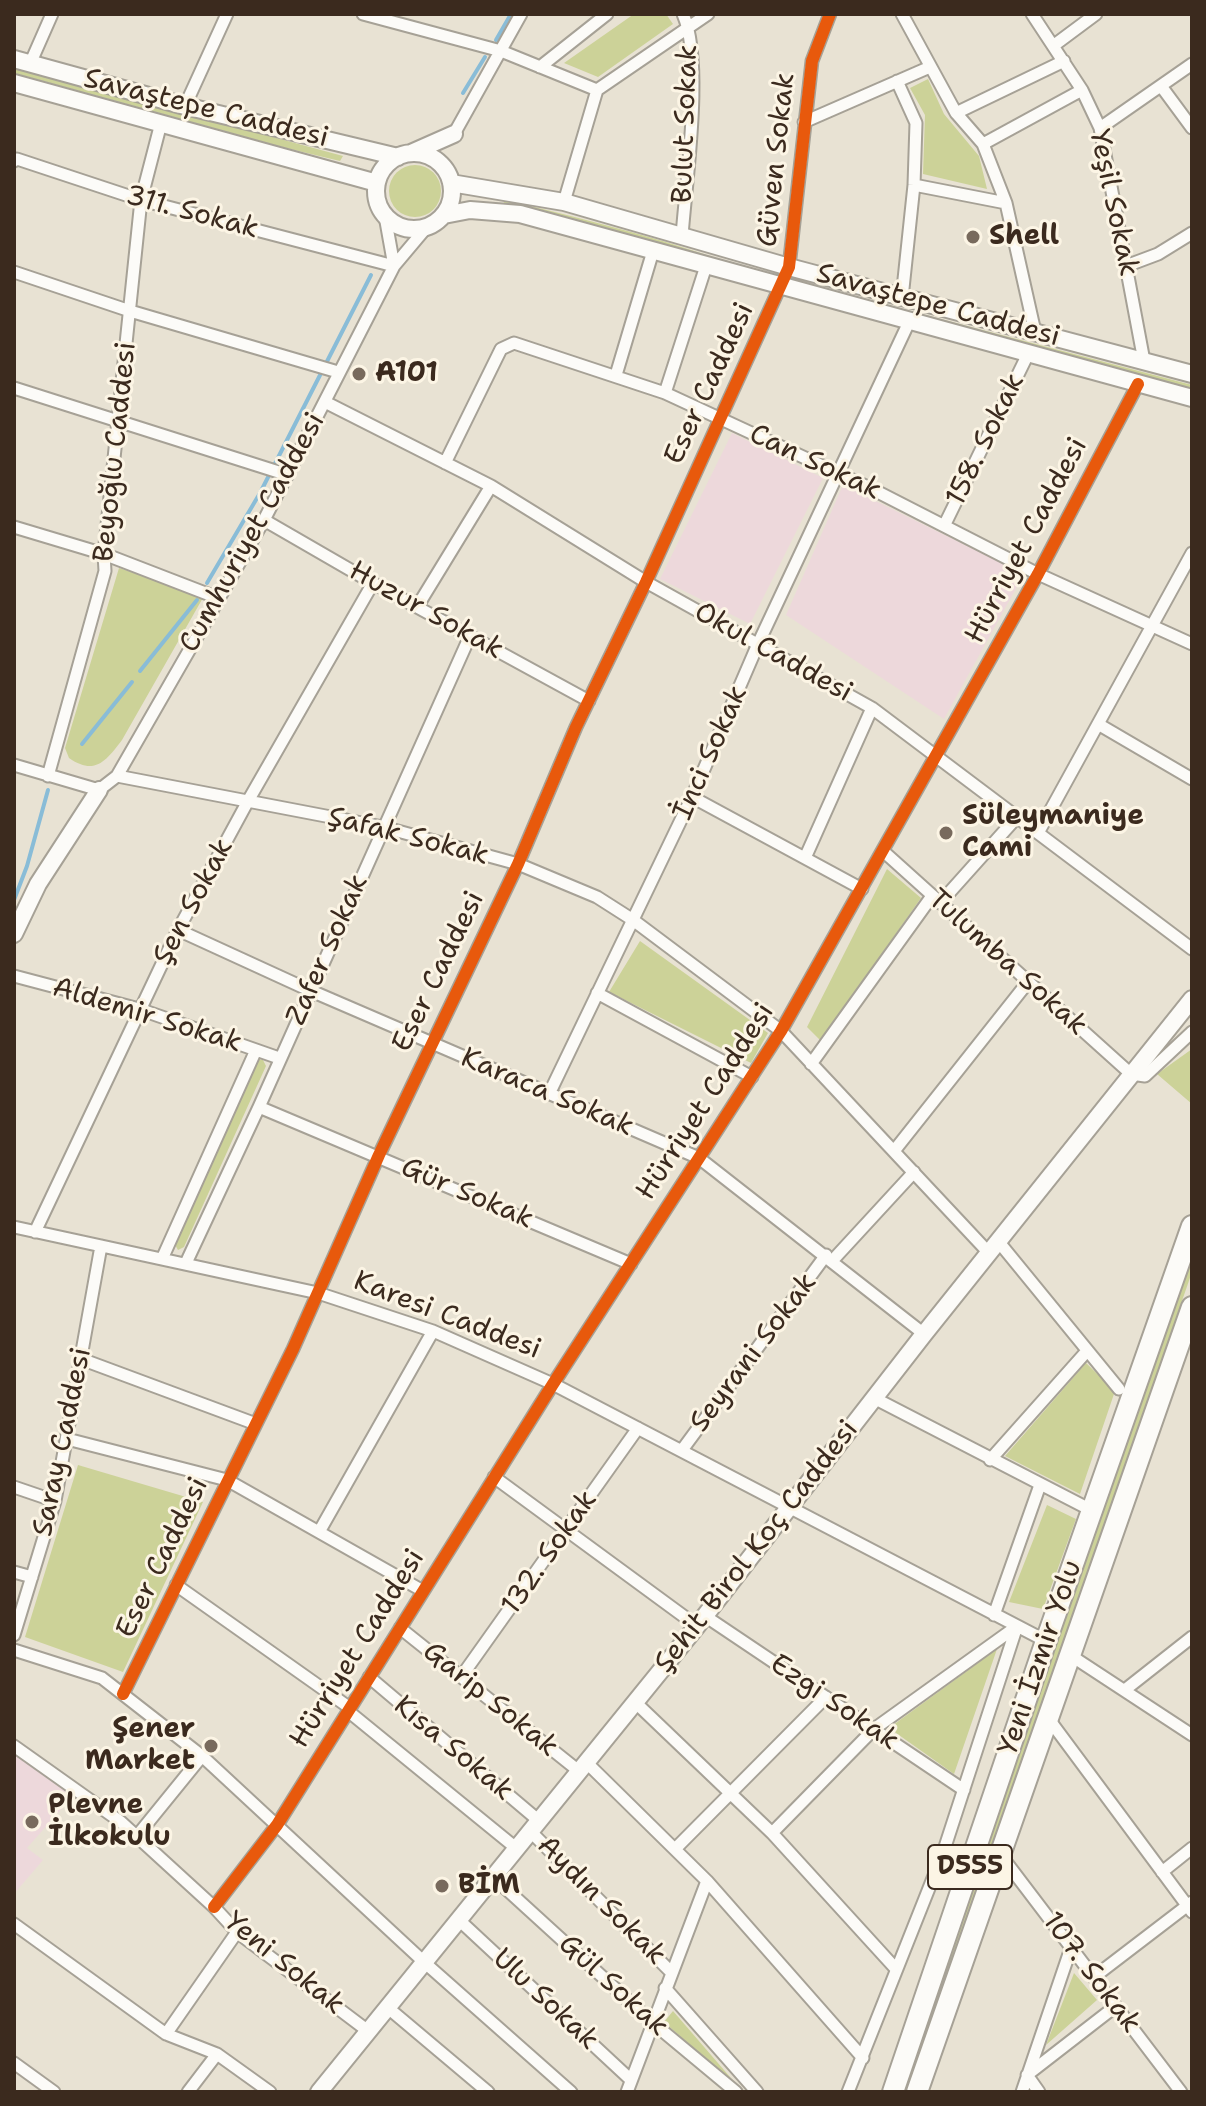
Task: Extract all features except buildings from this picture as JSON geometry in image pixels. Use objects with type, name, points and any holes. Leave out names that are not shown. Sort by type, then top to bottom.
[{"type":"highway","name":"Yeni İzmir Yolu","points":[[893,2092],[1091,1510],[1192,1226]]},
{"type":"highway","name":"Yeni İzmir Yolu","points":[[917,2092],[1070,1655],[1187,1347],[1192,1307]]},
{"type":"main road","name":"Savaştepe Caddesi","points":[[22,61],[185,106],[403,155]]},
{"type":"main road","name":"Savaştepe Caddesi","points":[[14,83],[377,183]]},
{"type":"main road","points":[[454,134],[447,156],[452,195],[444,215],[426,228],[404,228],[385,216],[376,194],[381,172],[403,155],[454,134]]},
{"type":"main road","points":[[403,155],[431,157],[450,178]]},
{"type":"main road","name":"Savaştepe Caddesi","points":[[450,178],[564,202],[902,298],[1192,374]]},
{"type":"main road","name":"Savaştepe Caddesi","points":[[444,215],[470,210],[520,214],[780,288],[1192,398]]},
{"type":"main road","points":[[14,934],[38,884],[99,790]]},
{"type":"main road","name":"Şehit Birol Koç Caddesi","points":[[326,2090],[387,2007],[701,1621],[924,1334],[1192,999]]},
{"type":"street","points":[[22,61],[52,14]]},
{"type":"street","points":[[185,106],[227,14]]},
{"type":"street","points":[[363,14],[501,51],[597,90]]},
{"type":"street","points":[[454,134],[521,14]]},
{"type":"street","points":[[540,67],[607,14]]},
{"type":"street","name":"Bulut Sokak","points":[[682,236],[693,76],[689,28],[683,14]]},
{"type":"street","points":[[564,202],[597,90],[708,14]]},
{"type":"street","name":"Güven Sokak","points":[[789,267],[812,61],[830,14]]},
{"type":"street","points":[[902,14],[956,113],[983,144],[1006,203],[1035,332]]},
{"type":"street","name":"Yeşil Sokak","points":[[1032,14],[1082,90],[1100,128],[1144,361]]},
{"type":"street","points":[[1053,46],[1096,14]]},
{"type":"street","points":[[956,113],[1064,61]]},
{"type":"street","points":[[1100,128],[1192,64]]},
{"type":"street","points":[[804,122],[930,67]]},
{"type":"street","points":[[897,81],[916,123],[914,185],[902,298]]},
{"type":"street","points":[[1161,86],[1192,128]]},
{"type":"street","points":[[983,144],[1082,90]]},
{"type":"street","name":"Beyoğlu Caddesi","points":[[48,776],[105,571],[104,554],[141,200],[161,123]]},
{"type":"street","name":"311. Sokak","points":[[14,161],[17,159],[141,200],[394,266]]},
{"type":"street","points":[[914,185],[1006,203]]},
{"type":"street","points":[[385,216],[394,266]]},
{"type":"street","name":"Cumhuriyet Caddesi","points":[[99,790],[117,776],[264,520],[394,266],[426,228]]},
{"type":"street","points":[[1126,266],[1158,254],[1192,233]]},
{"type":"street","points":[[616,375],[653,251]]},
{"type":"street","points":[[665,393],[706,266]]},
{"type":"street","name":"Eser Caddesi","points":[[123,1694],[318,1293],[431,1042],[518,864],[589,701],[789,267]]},
{"type":"street","points":[[14,272],[130,311],[338,372]]},
{"type":"street","name":"İnci Sokak","points":[[549,1094],[692,797],[758,644],[909,322]]},
{"type":"street","name":"Can Sokak","points":[[445,463],[501,349],[514,343],[665,393],[839,473],[1038,574],[1192,644]]},
{"type":"street","name":"158. Sokak","points":[[944,526],[1028,354]]},
{"type":"street","name":"Hürriyet Caddesi","points":[[214,1907],[277,1825],[553,1384],[781,1031],[1038,574],[1138,384]]},
{"type":"street","points":[[14,388],[288,475]]},
{"type":"street","name":"Okul Caddesi","points":[[325,402],[491,486],[646,582],[872,708],[1192,949]]},
{"type":"street","points":[[417,607],[491,486]]},
{"type":"street","name":"Huzur Sokak","points":[[264,520],[589,701]]},
{"type":"street","points":[[14,527],[104,554],[218,598]]},
{"type":"street","points":[[1038,833],[1192,553]]},
{"type":"street","name":"Şen Sokak","points":[[35,1232],[178,930],[373,583]]},
{"type":"street","name":"Zafer Sokak","points":[[186,1263],[470,636]]},
{"type":"street","points":[[805,858],[872,708]]},
{"type":"street","points":[[1098,724],[1192,779]]},
{"type":"street","points":[[14,765],[99,790]]},
{"type":"street","name":"Şafak Sokak","points":[[117,776],[383,827],[518,864],[597,897],[633,920],[781,1031],[914,1172],[994,1247],[1119,1389]]},
{"type":"street","points":[[692,797],[862,889]]},
{"type":"street","points":[[811,1064],[936,899],[1017,817]]},
{"type":"street","name":"Tulumba Sokak","points":[[883,851],[1131,1074]]},
{"type":"street","name":"Karaca Sokak","points":[[178,930],[309,990],[699,1158],[924,1334]]},
{"type":"street","name":"Aldemir Sokak","points":[[14,976],[139,1009],[279,1058]]},
{"type":"street","points":[[894,1151],[1028,982]]},
{"type":"street","points":[[597,993],[752,1077]]},
{"type":"street","points":[[1131,1074],[1145,1076],[1192,1032]]},
{"type":"street","points":[[162,1259],[256,1050]]},
{"type":"street","name":"Gür Sokak","points":[[259,1107],[379,1155],[631,1264]]},
{"type":"street","name":"Seyrani Sokak","points":[[682,1450],[829,1258],[914,1172]]},
{"type":"street","name":"Karesi Caddesi","points":[[14,1227],[318,1293],[433,1331],[553,1384],[1046,1641]]},
{"type":"street","name":"Saray Caddesi","points":[[14,1635],[55,1501],[101,1246]]},
{"type":"street","points":[[319,1532],[433,1331]]},
{"type":"street","points":[[990,1460],[1087,1351]]},
{"type":"street","points":[[81,1359],[256,1424]]},
{"type":"street","points":[[874,1398],[1091,1510]]},
{"type":"street","name":"132. Sokak","points":[[461,1677],[638,1428]]},
{"type":"street","points":[[67,1439],[227,1480],[423,1591]]},
{"type":"street","name":"Ezgi Sokak","points":[[494,1477],[701,1621],[826,1697],[964,1790]]},
{"type":"street","points":[[994,1615],[1040,1485]]},
{"type":"street","points":[[14,1487],[55,1501]]},
{"type":"street","points":[[14,1572],[32,1577]]},
{"type":"street","points":[[176,1585],[349,1709],[516,1848]]},
{"type":"street","points":[[772,1833],[874,1729],[1017,1626]]},
{"type":"street","points":[[848,2092],[943,1853],[1017,1626]]},
{"type":"street","name":"Garip Sokak","points":[[400,1628],[583,1768],[676,1848],[863,2058]]},
{"type":"street","points":[[1126,1689],[1192,1637]]},
{"type":"street","points":[[14,1650],[102,1678],[202,1756],[424,1962],[571,2092]]},
{"type":"street","points":[[1070,1655],[1192,1735]]},
{"type":"street","name":"Kısa Sokak","points":[[369,1677],[534,1825]]},
{"type":"street","points":[[676,1848],[826,1697]]},
{"type":"street","points":[[635,1702],[772,1833],[896,1969]]},
{"type":"street","points":[[1048,1718],[1190,1906],[1094,1977]]},
{"type":"street","name":"Yeni Sokak","points":[[14,1746],[137,1836],[237,1932],[368,2031]]},
{"type":"street","points":[[137,1836],[202,1756]]},
{"type":"street","name":"Aydın Sokak","points":[[534,1825],[671,1972]]},
{"type":"street","points":[[1162,1872],[1192,1848]]},
{"type":"street","name":"107. Sokak","points":[[1000,1854],[1181,2092]]},
{"type":"street","name":"Gül Sokak","points":[[493,1877],[653,2023],[736,2092]]},
{"type":"street","points":[[627,2092],[707,1881]]},
{"type":"street","name":"Ulu Sokak","points":[[459,1920],[631,2080]]},
{"type":"street","points":[[15,1927],[166,2034],[217,2054],[270,2092]]},
{"type":"street","points":[[166,2034],[237,1932]]},
{"type":"street","points":[[1022,2092],[1071,1948]]},
{"type":"street","name":"Gül Sokak","points":[[665,1988],[757,2092]]},
{"type":"street","points":[[1027,2075],[1116,2006]]},
{"type":"street","points":[[387,2007],[486,2091]]},
{"type":"street","points":[[188,2092],[217,2054]]},
{"type":"street","points":[[14,2063],[54,2092]]},
{"type":"street","points":[[1027,2075],[1039,2092]]},
{"type":"shaded area","points":[[732,433],[823,478],[750,624],[660,579]]},
{"type":"shaded area","points":[[843,485],[1024,574],[944,719],[786,615]]},
{"type":"shaded area","name":"Plevne İlkokulu","points":[[14,1752],[73,1796],[27,1848],[43,1860],[14,1894]]},
{"type":"green space","points":[[634,14],[666,14],[673,24],[598,77],[564,63]]},
{"type":"green space","points":[[14,67],[343,156],[340,161],[286,148],[14,73]]},
{"type":"green space","points":[[928,79],[944,114],[979,156],[987,189],[923,174],[925,115],[910,88]]},
{"type":"green space","points":[[415,165],[434,172],[441,191],[434,210],[415,217],[396,210],[389,191],[396,172]]},
{"type":"green space","points":[[505,200],[632,232],[756,272],[503,204]]},
{"type":"green space","points":[[800,282],[1192,385],[1192,390]]},
{"type":"green space","points":[[119,568],[204,596],[122,740],[105,760],[86,766],[69,758],[65,748]]},
{"type":"green space","points":[[887,869],[921,898],[821,1041],[807,1027]]},
{"type":"green space","points":[[640,941],[768,1033],[751,1063],[609,992]]},
{"type":"green space","points":[[1192,1049],[1192,1104],[1157,1074]]},
{"type":"green space","points":[[258,1059],[263,1060],[266,1066],[184,1247],[178,1250],[174,1243]]},
{"type":"green space","points":[[1192,1248],[1192,1272],[908,2092],[900,2092]]},
{"type":"green space","points":[[1086,1363],[1115,1391],[1080,1494],[1005,1456]]},
{"type":"green space","points":[[78,1465],[203,1502],[123,1672],[25,1637]]},
{"type":"green space","points":[[1047,1505],[1076,1519],[1043,1609],[1009,1602]]},
{"type":"green space","points":[[997,1649],[954,1774],[889,1728]]},
{"type":"green space","points":[[1074,1973],[1097,2000],[1046,2045]]},
{"type":"green space","points":[[673,2011],[743,2092],[664,2022]]},
{"type":"waterway","points":[[496,40],[511,14]]},
{"type":"waterway","points":[[463,93],[485,57]]},
{"type":"waterway","points":[[207,583],[260,493],[371,275]]},
{"type":"waterway","points":[[140,671],[197,600]]},
{"type":"waterway","points":[[82,744],[132,682]]},
{"type":"waterway","points":[[14,900],[48,790]]},
{"type":"cycle path","points":[[123,1694],[293,1349],[379,1155],[518,864],[576,727],[646,582],[789,267],[812,61],[830,14]]},
{"type":"cycle path","points":[[214,1907],[277,1825],[553,1384],[781,1031],[1038,574],[1138,384]]},
{"type":"place","name":"Shell","points":[[973,237]]},
{"type":"place","name":"A101","points":[[359,374]]},
{"type":"place","name":"Süleymaniye Cami","points":[[946,833]]},
{"type":"place","name":"Şener Market","points":[[211,1746]]},
{"type":"place","name":"Plevne İlkokulu","points":[[32,1822]]},
{"type":"place","name":"BİM","points":[[442,1886]]}]
